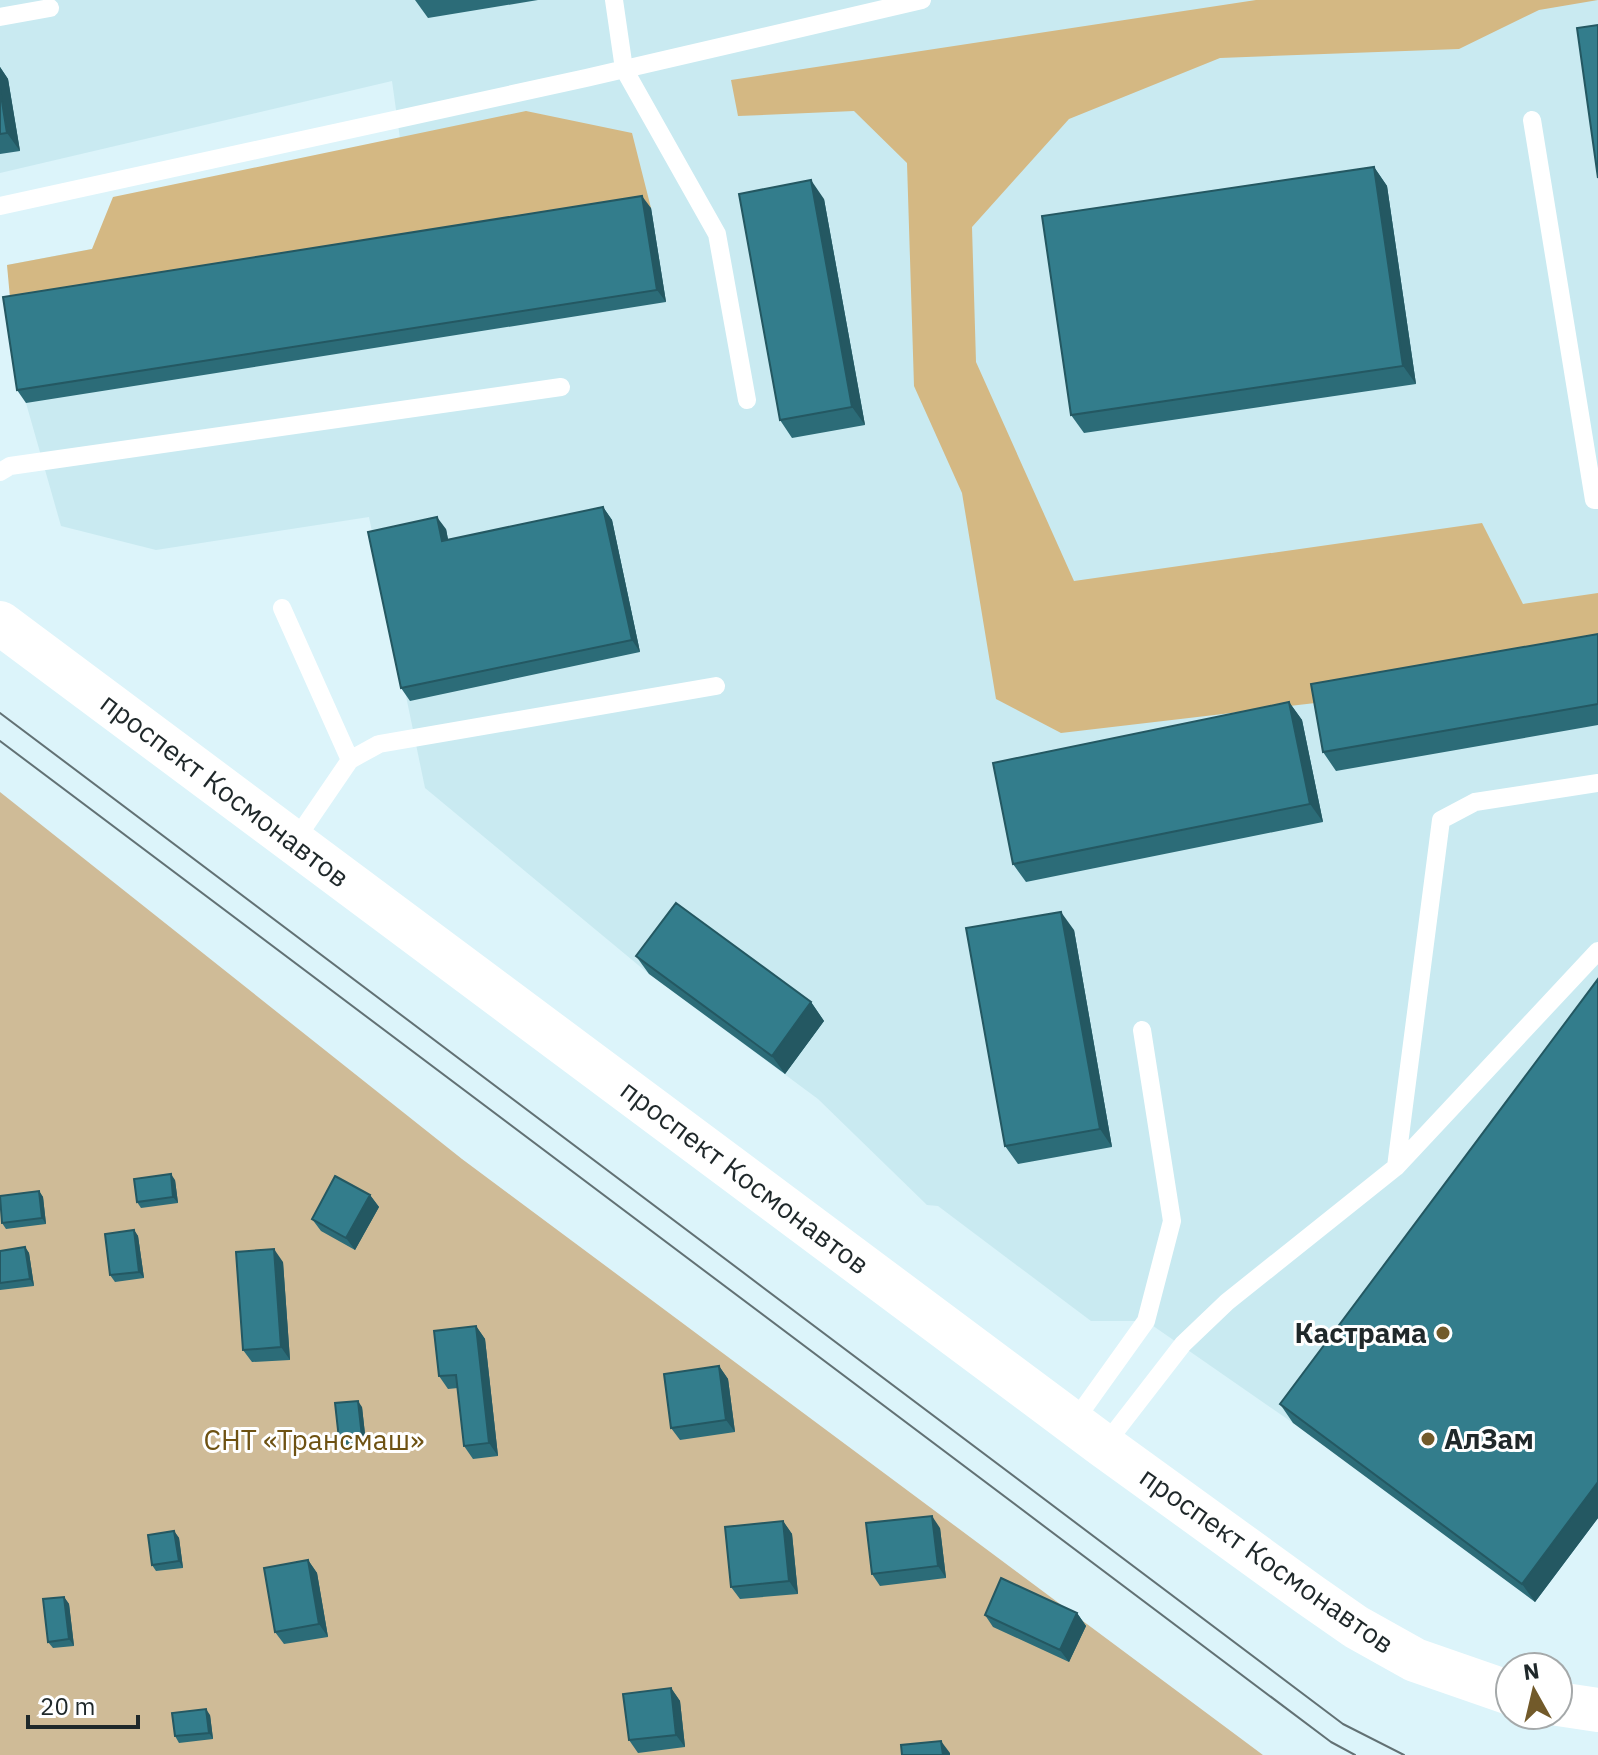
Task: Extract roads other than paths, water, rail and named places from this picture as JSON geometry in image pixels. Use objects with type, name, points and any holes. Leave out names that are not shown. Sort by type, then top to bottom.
[{"type":"main road","name":"проспект Космонавтов","points":[[0,623],[1089,1435],[1356,1627],[1415,1660],[1494,1687]]},
{"type":"main road","points":[[1574,1706],[1598,1710]]},
{"type":"lane","points":[[614,0],[624,69],[717,234],[747,400]]},
{"type":"lane","points":[[0,206],[624,69],[894,3],[922,0]]},
{"type":"lane","points":[[0,17],[50,8]]},
{"type":"lane","points":[[1532,120],[1594,500],[1598,500]]},
{"type":"lane","points":[[0,472],[10,466],[561,387]]},
{"type":"lane","points":[[282,608],[350,760]]},
{"type":"lane","points":[[294,842],[350,760],[379,744],[716,686]]},
{"type":"lane","points":[[1396,1167],[1441,820],[1475,802],[1598,783]]},
{"type":"lane","points":[[1089,1435],[1227,1302],[1396,1167],[1598,951]]},
{"type":"lane","points":[[1089,1435],[1146,1321],[1172,1221],[1142,1030]]},
{"type":"tram line","points":[[0,713],[1343,1724],[1404,1755]]},
{"type":"tram line","points":[[0,741],[1331,1742],[1355,1755]]},
{"type":"place","name":"Кастрама","points":[[1443,1333]]},
{"type":"place","name":"АлЗам","points":[[1428,1439]]},
{"type":"park label","name":"СНТ «Трансмаш»","points":[[314,1440]]}]
